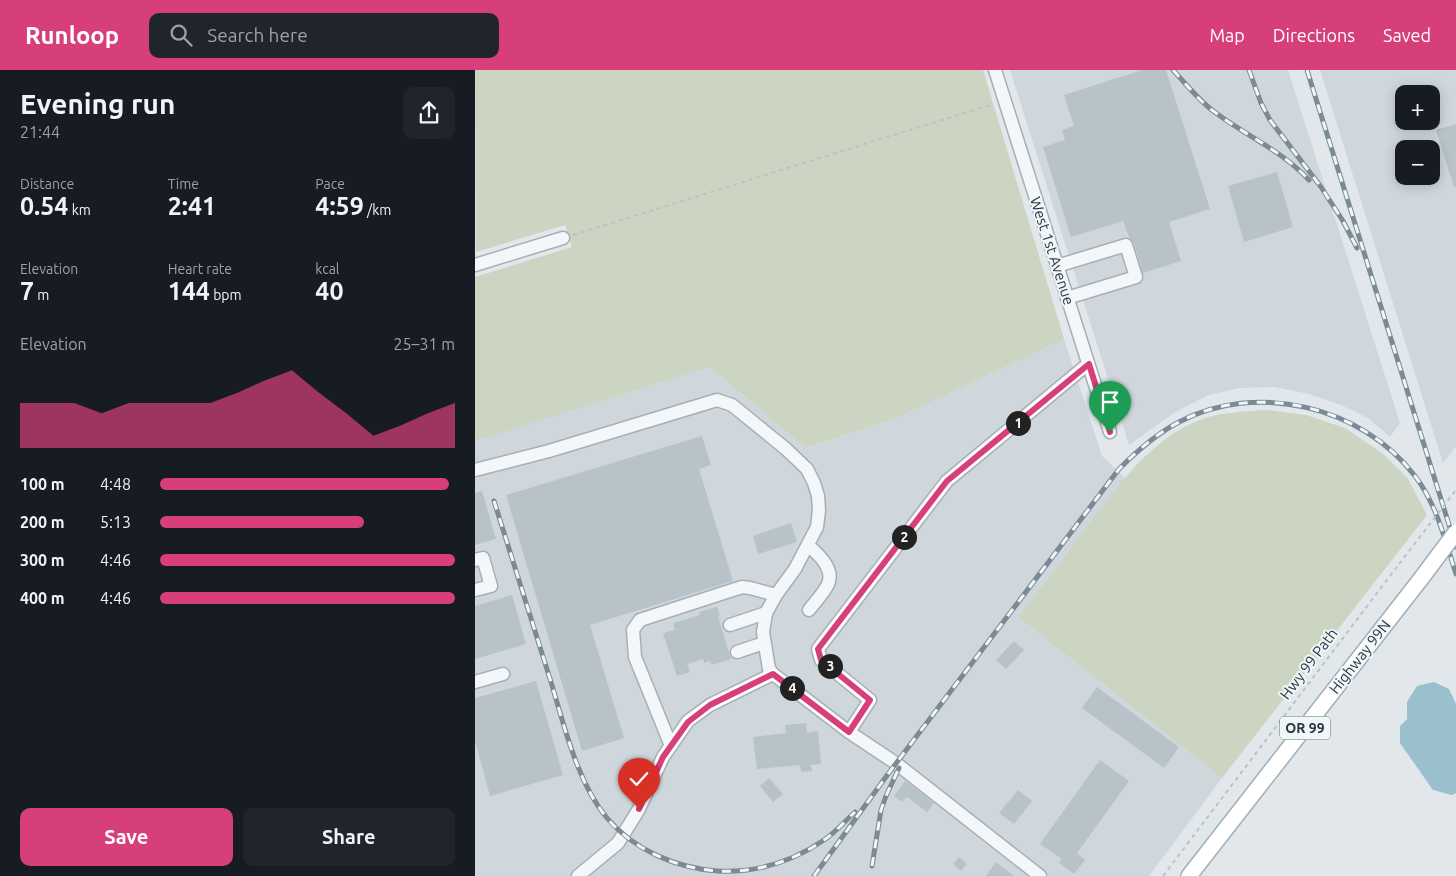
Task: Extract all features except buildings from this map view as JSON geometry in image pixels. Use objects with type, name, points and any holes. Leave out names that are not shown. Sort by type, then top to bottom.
[{"type":"main road","name":"Highway 99N","points":[[1189,876],[1456,532]]},
{"type":"street","name":"West 1st Avenue","points":[[995,70],[1110,432]]},
{"type":"street","points":[[475,265],[563,238]]},
{"type":"street","points":[[1057,266],[1126,245],[1136,277],[1067,298]]},
{"type":"street","points":[[849,732],[870,700],[821,660],[818,649],[947,481],[1089,364]]},
{"type":"street","points":[[475,470],[549,451],[717,400],[732,405],[786,449],[807,469],[818,496],[817,528],[795,569],[775,594],[766,613],[763,632],[769,669],[849,732],[900,766],[1040,876]]},
{"type":"street","points":[[807,545],[820,556],[828,569],[829,583],[809,610]]},
{"type":"street","points":[[475,560],[483,558],[491,586],[475,590]]},
{"type":"street","points":[[671,746],[635,657],[633,630],[640,620],[742,587],[775,594]]},
{"type":"street","points":[[730,625],[766,613]]},
{"type":"street","points":[[737,652],[764,643]]},
{"type":"street","points":[[475,682],[503,674]]},
{"type":"street","points":[[578,876],[618,843],[639,809],[663,757],[688,722],[710,705],[773,674]]},
{"type":"path","points":[[563,238],[1004,101]]},
{"type":"path","name":"Hwy 99 Path","points":[[1163,876],[1456,490]]},
{"type":"shaded area","points":[[1010,70],[1288,70],[1400,423],[1390,437],[1368,418],[1341,405],[1309,394],[1274,387],[1240,388],[1209,395],[1177,411],[1129,445]]},
{"type":"shaded area","points":[[1320,70],[1456,70],[1456,446],[1443,463]]},
{"type":"shaded area","points":[[1064,339],[1102,456],[1125,478],[1018,617],[1222,778],[1149,876],[475,876],[475,439],[710,367],[807,448],[897,418]]},
{"type":"green space","points":[[475,70],[983,70],[1064,339],[897,418],[806,448],[710,367],[475,441],[475,277],[572,247],[565,225],[476,252]]},
{"type":"green space","points":[[1265,410],[1306,415],[1345,428],[1382,453],[1408,479],[1427,515],[1222,778],[1018,617],[1121,482],[1163,441],[1179,430],[1205,418],[1230,413]]},
{"type":"water","points":[[1434,682],[1449,689],[1456,704],[1456,793],[1452,795],[1433,790],[1400,743],[1400,726],[1407,719],[1407,702],[1417,686]]},
{"type":"railway","points":[[1173,70],[1210,109],[1276,152],[1309,180]]},
{"type":"railway","points":[[1249,70],[1261,103],[1270,120],[1321,187],[1343,221],[1357,248]]},
{"type":"railway","points":[[1307,70],[1456,547]]},
{"type":"railway","points":[[814,876],[888,774],[1119,469],[1147,443],[1179,422],[1209,410],[1241,403],[1274,403],[1306,407],[1337,417],[1367,432],[1393,452],[1423,487],[1440,523],[1456,574]]},
{"type":"railway","points":[[494,501],[573,753],[587,788],[607,818],[618,829],[643,848],[686,866],[717,871],[746,870],[786,860],[812,848],[828,837],[855,812]]},
{"type":"railway","points":[[872,866],[881,810],[899,768]]},
{"type":"route","points":[[639,809],[663,757],[688,722],[710,705],[773,674],[849,732],[870,700],[821,660],[818,649],[947,481],[1089,364],[1110,432]]}]
